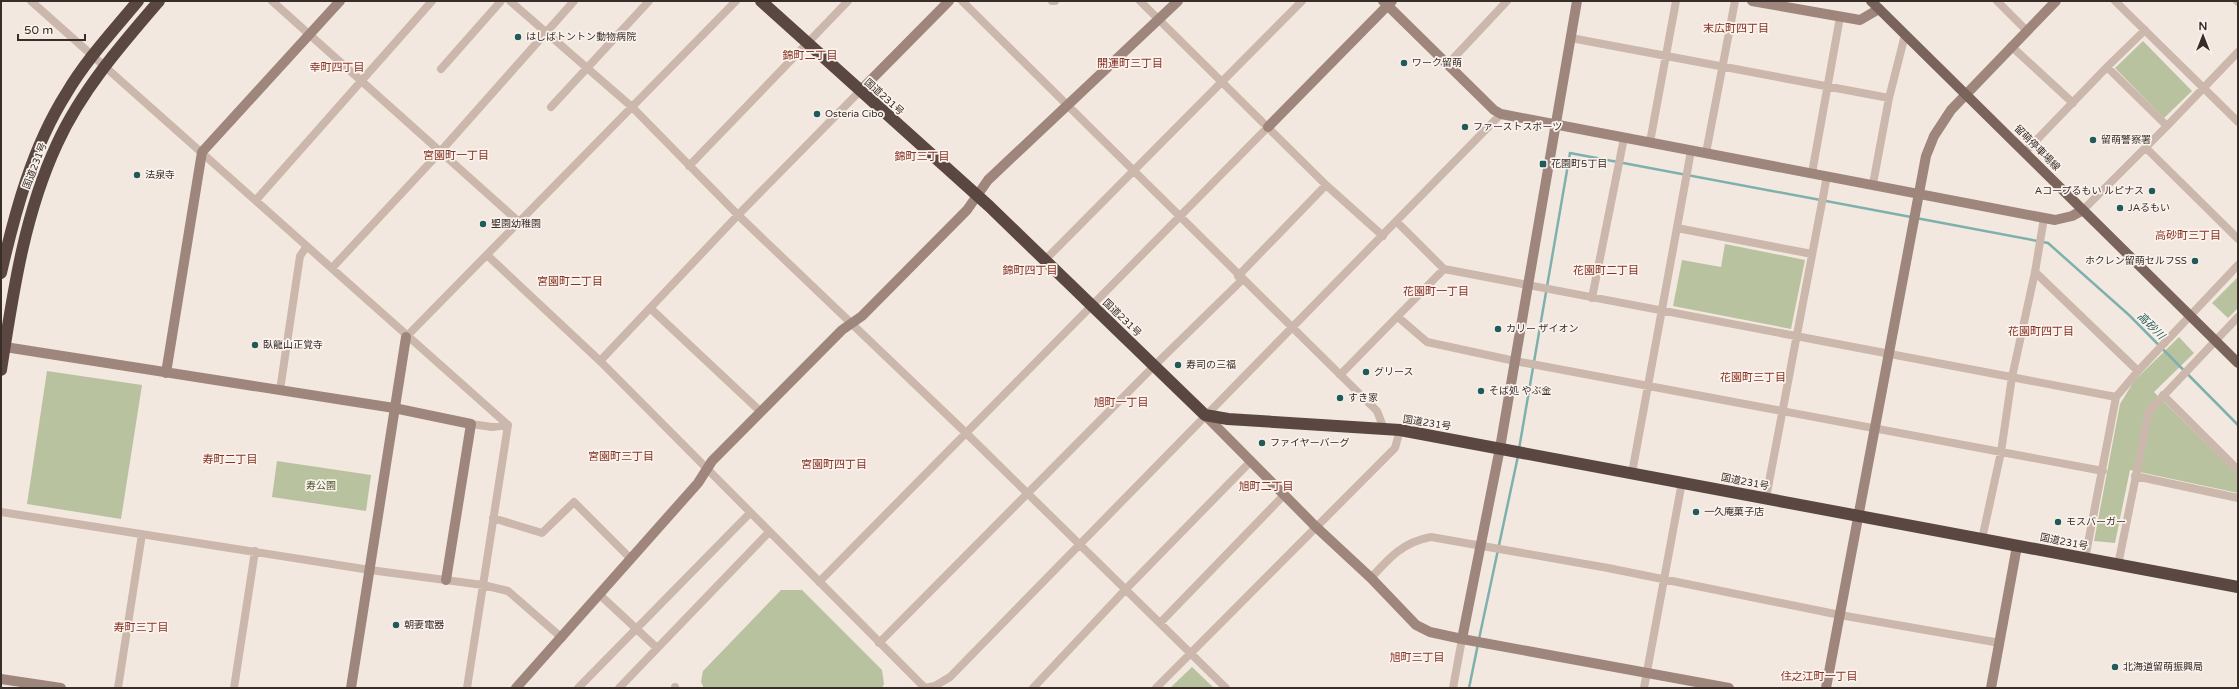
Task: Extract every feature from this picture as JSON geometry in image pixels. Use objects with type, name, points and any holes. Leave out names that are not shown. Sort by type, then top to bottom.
[{"type":"highway","name":"国道231号","points":[[1,273],[15,212],[44,138],[66,94],[92,55],[138,1]]},
{"type":"highway","name":"国道231号","points":[[1,370],[3,347],[30,216],[57,143],[75,111],[105,66],[159,1]]},
{"type":"highway","name":"国道231号","points":[[762,1],[978,196],[1205,415],[1228,419],[1400,430],[1682,482],[2118,566],[2238,587]]},
{"type":"main road","name":"留萌停車場線","points":[[1870,1],[2238,363]]},
{"type":"street","points":[[31,1],[332,268],[406,337],[508,425]]},
{"type":"street","points":[[272,1],[518,221]]},
{"type":"street","points":[[166,373],[202,152],[311,35],[340,1]]},
{"type":"street","points":[[256,200],[432,1]]},
{"type":"street","points":[[441,69],[501,1]]},
{"type":"street","points":[[510,1],[632,107],[738,215],[1079,543],[1226,688]]},
{"type":"street","points":[[332,268],[440,152],[574,1]]},
{"type":"street","points":[[551,106],[649,1]]},
{"type":"street","points":[[351,688],[406,337],[487,255],[518,221],[736,1]]},
{"type":"street","points":[[689,166],[848,1]]},
{"type":"street","points":[[600,362],[738,215],[949,1]]},
{"type":"street","points":[[962,1],[1133,173],[1290,328],[1377,411],[1384,429]]},
{"type":"street","points":[[1140,1],[1326,185],[1383,236]]},
{"type":"street","points":[[516,688],[562,638],[698,483],[712,461],[842,330],[874,304],[967,210],[988,180],[1178,1]]},
{"type":"street","points":[[1045,260],[1302,1]]},
{"type":"street","points":[[1448,64],[1507,1]]},
{"type":"street","points":[[1453,688],[1500,448],[1577,1]]},
{"type":"street","points":[[1650,142],[1676,1]]},
{"type":"street","points":[[1706,153],[1735,1]]},
{"type":"street","points":[[1752,1],[1860,20],[1879,9]]},
{"type":"street","points":[[1997,1],[2027,31]]},
{"type":"street","points":[[1826,688],[1926,156],[1934,136],[1951,110],[2056,1]]},
{"type":"street","points":[[2115,1],[2238,122]]},
{"type":"street","points":[[819,582],[1180,218],[1387,2],[1494,110],[1501,114],[2055,220],[2072,216],[2083,210],[2146,148],[2238,52]]},
{"type":"street","points":[[1812,173],[1840,17]]},
{"type":"street","points":[[2025,152],[2144,30]]},
{"type":"street","points":[[1873,184],[1889,98],[1905,35]]},
{"type":"street","points":[[1571,38],[1889,98]]},
{"type":"street","points":[[2011,46],[2073,103]]},
{"type":"street","points":[[2107,67],[2167,126]]},
{"type":"street","points":[[487,255],[600,362],[925,688],[935,686],[950,677],[1079,543],[1290,328],[1383,236],[1501,114]]},
{"type":"street","points":[[1592,298],[1624,138]]},
{"type":"street","points":[[2146,148],[2238,239]]},
{"type":"street","points":[[1632,473],[1691,151]]},
{"type":"street","points":[[1766,498],[1827,176]]},
{"type":"street","points":[[879,643],[1240,278],[1326,185]]},
{"type":"street","points":[[1982,539],[2001,452],[2012,377],[2036,272],[2044,218]]},
{"type":"street","points":[[1396,221],[1444,269],[2116,397]]},
{"type":"street","points":[[1677,228],[1812,254]]},
{"type":"street","points":[[280,390],[300,256],[307,246]]},
{"type":"street","points":[[2085,559],[2116,397],[2138,371],[2238,265]]},
{"type":"street","points":[[1340,376],[1444,269]]},
{"type":"street","points":[[2036,272],[2138,371]]},
{"type":"street","points":[[650,308],[761,412]]},
{"type":"street","points":[[1398,317],[1427,342],[1515,361],[2103,471]]},
{"type":"street","points":[[2118,566],[2149,411],[2214,340],[2238,317]]},
{"type":"street","points":[[3,347],[394,408],[471,424],[492,427],[508,425]]},
{"type":"street","points":[[2163,395],[2238,470]]},
{"type":"street","points":[[1205,415],[1315,526],[1372,578],[1416,625],[1430,632],[1462,639],[1729,688]]},
{"type":"street","points":[[446,580],[471,424]]},
{"type":"street","points":[[467,688],[508,425]]},
{"type":"street","points":[[1156,688],[1394,448],[1400,430]]},
{"type":"street","points":[[1033,688],[1126,589],[1251,461]]},
{"type":"street","points":[[2135,476],[2238,498]]},
{"type":"street","points":[[1644,688],[1682,482]]},
{"type":"street","points":[[1160,623],[1284,495]]},
{"type":"street","points":[[493,518],[542,533],[574,502],[631,559]]},
{"type":"street","points":[[1,512],[370,570],[482,585],[508,591],[562,638]]},
{"type":"street","points":[[578,688],[750,513]]},
{"type":"street","points":[[619,688],[768,532]]},
{"type":"street","points":[[118,688],[142,534]]},
{"type":"street","points":[[1372,578],[1392,554],[1407,544],[1431,537],[1664,580],[1840,615],[2000,643]]},
{"type":"street","points":[[1991,688],[2017,546]]},
{"type":"street","points":[[234,688],[255,551]]},
{"type":"street","points":[[600,595],[657,648]]},
{"type":"street","points":[[1,679],[61,688]]},
{"type":"green space","points":[[2143,41],[2192,91],[2164,118],[2115,68]]},
{"type":"green space","points":[[1725,244],[1805,260],[1791,329],[1673,306],[1682,260],[1721,267]]},
{"type":"green space","points":[[2238,277],[2238,308],[2228,318],[2212,303]]},
{"type":"green space","points":[[2179,337],[2194,353],[2154,392],[2238,475],[2238,493],[2130,470],[2115,543],[2094,541],[2120,404],[2134,381]]},
{"type":"green space","points":[[47,371],[142,385],[121,519],[27,504]]},
{"type":"green space","name":"寿公園","points":[[277,461],[371,475],[366,511],[272,497]]},
{"type":"green space","points":[[781,590],[802,590],[882,670],[884,684],[882,688],[704,688],[701,682],[703,671]]},
{"type":"green space","points":[[1192,667],[1214,688],[1170,688]]},
{"type":"waterway","points":[[1519,449],[1570,153],[1911,217]]},
{"type":"waterway","name":"高砂川","points":[[1916,218],[2048,243],[2129,315],[2238,425]]},
{"type":"waterway","points":[[1479,639],[1518,456]]},
{"type":"waterway","points":[[1469,688],[1478,644]]},
{"type":"place","name":"はしばトントン動物病院","points":[[518,37]]},
{"type":"place","name":"ワーク留萌","points":[[1404,63]]},
{"type":"place","name":"Osteria Cibo","points":[[817,114]]},
{"type":"place","name":"ファーストスポーツ","points":[[1465,127]]},
{"type":"place","name":"留萌警察署","points":[[2093,140]]},
{"type":"place","name":"花園町5丁目","points":[[1543,164]]},
{"type":"place","name":"法泉寺","points":[[137,175]]},
{"type":"place","name":"Aコープるもい ルピナス","points":[[2152,191]]},
{"type":"place","name":"JAるもい","points":[[2120,208]]},
{"type":"place","name":"聖園幼稚園","points":[[483,224]]},
{"type":"place","name":"ホクレン留萌セルフSS","points":[[2195,261]]},
{"type":"place","name":"カリー ザイオン","points":[[1498,329]]},
{"type":"place","name":"臥龍山正覚寺","points":[[255,345]]},
{"type":"place","name":"寿司の三福","points":[[1178,365]]},
{"type":"place","name":"グリース","points":[[1366,372]]},
{"type":"place","name":"そば処 やぶ金","points":[[1481,391]]},
{"type":"place","name":"すき家","points":[[1340,398]]},
{"type":"place","name":"ファイヤーバーグ","points":[[1262,443]]},
{"type":"place","name":"一久庵菓子店","points":[[1696,512]]},
{"type":"place","name":"モスバーガー","points":[[2058,522]]},
{"type":"place","name":"朝妻電器","points":[[396,625]]},
{"type":"place","name":"北海道留萌振興局","points":[[2115,667]]},
{"type":"district","name":"末広町四丁目","points":[[1736,28]]},
{"type":"district","name":"錦町二丁目","points":[[810,55]]},
{"type":"district","name":"開運町三丁目","points":[[1130,63]]},
{"type":"district","name":"幸町四丁目","points":[[337,67]]},
{"type":"district","name":"宮園町一丁目","points":[[456,155]]},
{"type":"district","name":"錦町三丁目","points":[[922,156]]},
{"type":"district","name":"高砂町三丁目","points":[[2188,235]]},
{"type":"district","name":"錦町四丁目","points":[[1030,270]]},
{"type":"district","name":"花園町二丁目","points":[[1606,270]]},
{"type":"district","name":"宮園町二丁目","points":[[570,281]]},
{"type":"district","name":"花園町一丁目","points":[[1436,291]]},
{"type":"district","name":"花園町四丁目","points":[[2041,331]]},
{"type":"district","name":"花園町三丁目","points":[[1753,377]]},
{"type":"district","name":"旭町一丁目","points":[[1121,402]]},
{"type":"district","name":"宮園町三丁目","points":[[621,456]]},
{"type":"district","name":"寿町二丁目","points":[[230,459]]},
{"type":"district","name":"宮園町四丁目","points":[[834,464]]},
{"type":"district","name":"旭町二丁目","points":[[1266,486]]},
{"type":"district","name":"寿町三丁目","points":[[141,627]]},
{"type":"district","name":"旭町三丁目","points":[[1417,657]]},
{"type":"district","name":"住之江町一丁目","points":[[1819,676]]}]
